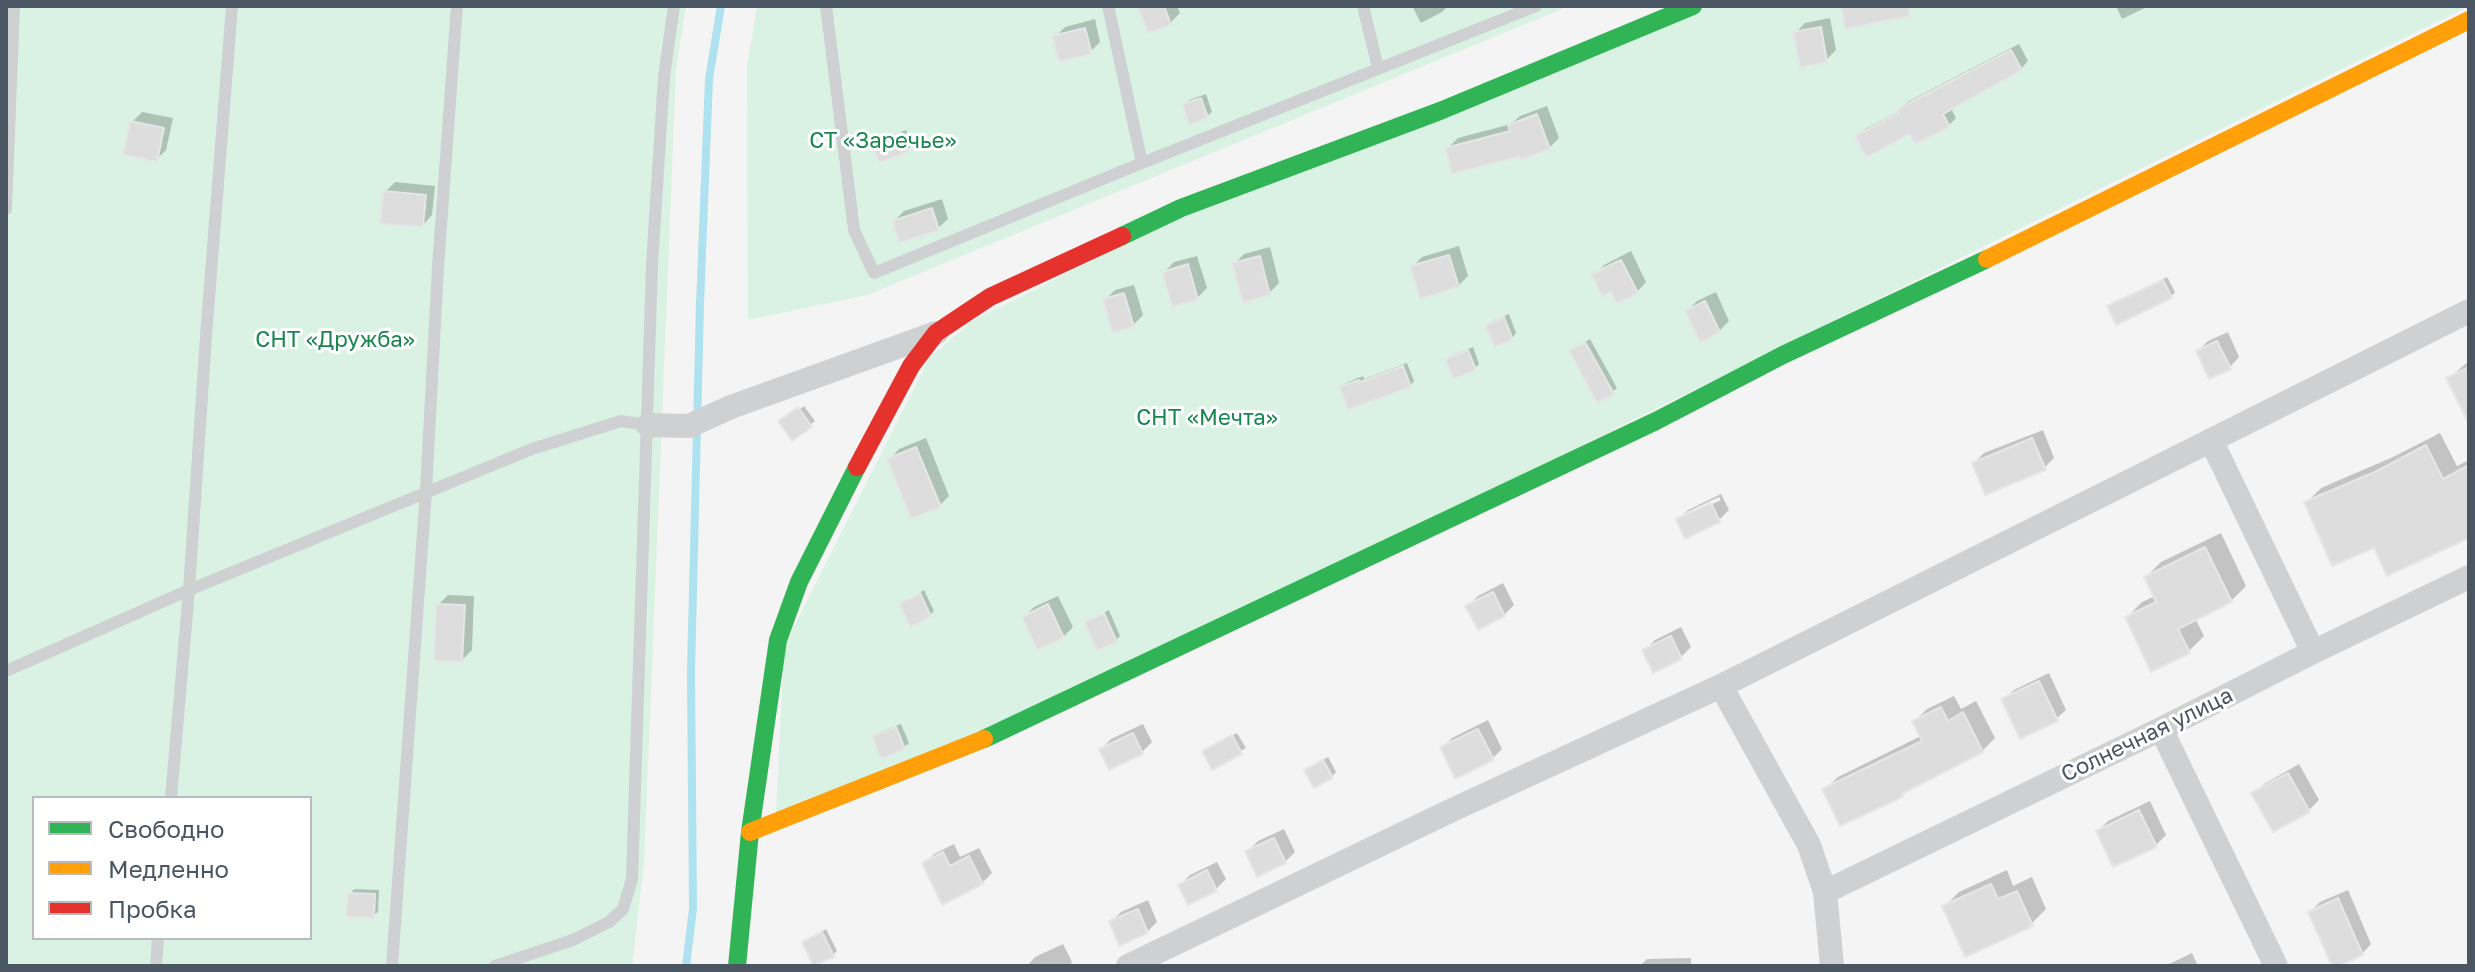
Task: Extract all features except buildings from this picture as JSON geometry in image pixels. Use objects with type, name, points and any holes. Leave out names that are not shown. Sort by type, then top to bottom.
[{"type":"street","points":[[648,425],[689,426],[731,407],[936,333],[990,297],[1181,208],[1440,111],[1693,6]]},
{"type":"street","points":[[750,832],[1009,729],[1656,421],[1783,355],[2053,228],[2469,20]]},
{"type":"street","points":[[1128,966],[1721,686],[2469,311]]},
{"type":"street","points":[[737,966],[750,832],[778,640],[799,582],[883,415],[911,366],[936,333]]},
{"type":"street","points":[[2211,440],[2313,652]]},
{"type":"street","name":"Солнечная улица","points":[[1825,892],[2469,577]]},
{"type":"street","points":[[1721,686],[1809,845],[1825,892],[1832,966]]},
{"type":"street","points":[[2161,729],[2276,966]]},
{"type":"lane","points":[[6,209],[14,6]]},
{"type":"lane","points":[[171,796],[232,6]]},
{"type":"lane","points":[[392,966],[457,6]]},
{"type":"lane","points":[[495,966],[573,940],[609,922],[623,909],[632,879],[652,265],[664,77],[674,6]]},
{"type":"lane","points":[[826,6],[854,230],[874,273],[1536,6]]},
{"type":"lane","points":[[1108,6],[1142,163]]},
{"type":"lane","points":[[1363,6],[1378,68]]},
{"type":"lane","points":[[6,671],[189,590],[532,449],[621,421],[648,425]]},
{"type":"lane","points":[[156,966],[158,940]]},
{"type":"green space","name":"СНТ «Дружба»","points":[[6,6],[686,6],[676,69],[644,863],[632,966],[6,966]]},
{"type":"green space","name":"СТ «Заречье»","points":[[757,6],[1569,6],[867,295],[748,320],[747,67]]},
{"type":"green space","name":"СНТ «Мечта»","points":[[1710,6],[2469,6],[1038,715],[776,813],[784,647],[929,358],[974,320],[1170,222]]},
{"type":"waterway","points":[[686,966],[693,909],[691,672],[700,304],[709,79],[721,6]]},
{"type":"traffic: fast","points":[[1122,236],[1181,208],[1440,111],[1693,6]]},
{"type":"traffic: fast","points":[[984,739],[1656,421],[1783,355],[1987,259]]},
{"type":"traffic: fast","points":[[737,966],[750,832],[778,640],[799,582],[857,467]]},
{"type":"traffic: slow","points":[[1987,259],[2469,20]]},
{"type":"traffic: slow","points":[[750,832],[984,739]]},
{"type":"traffic: jam","points":[[857,467],[911,366],[936,333],[990,297],[1122,236]]}]
